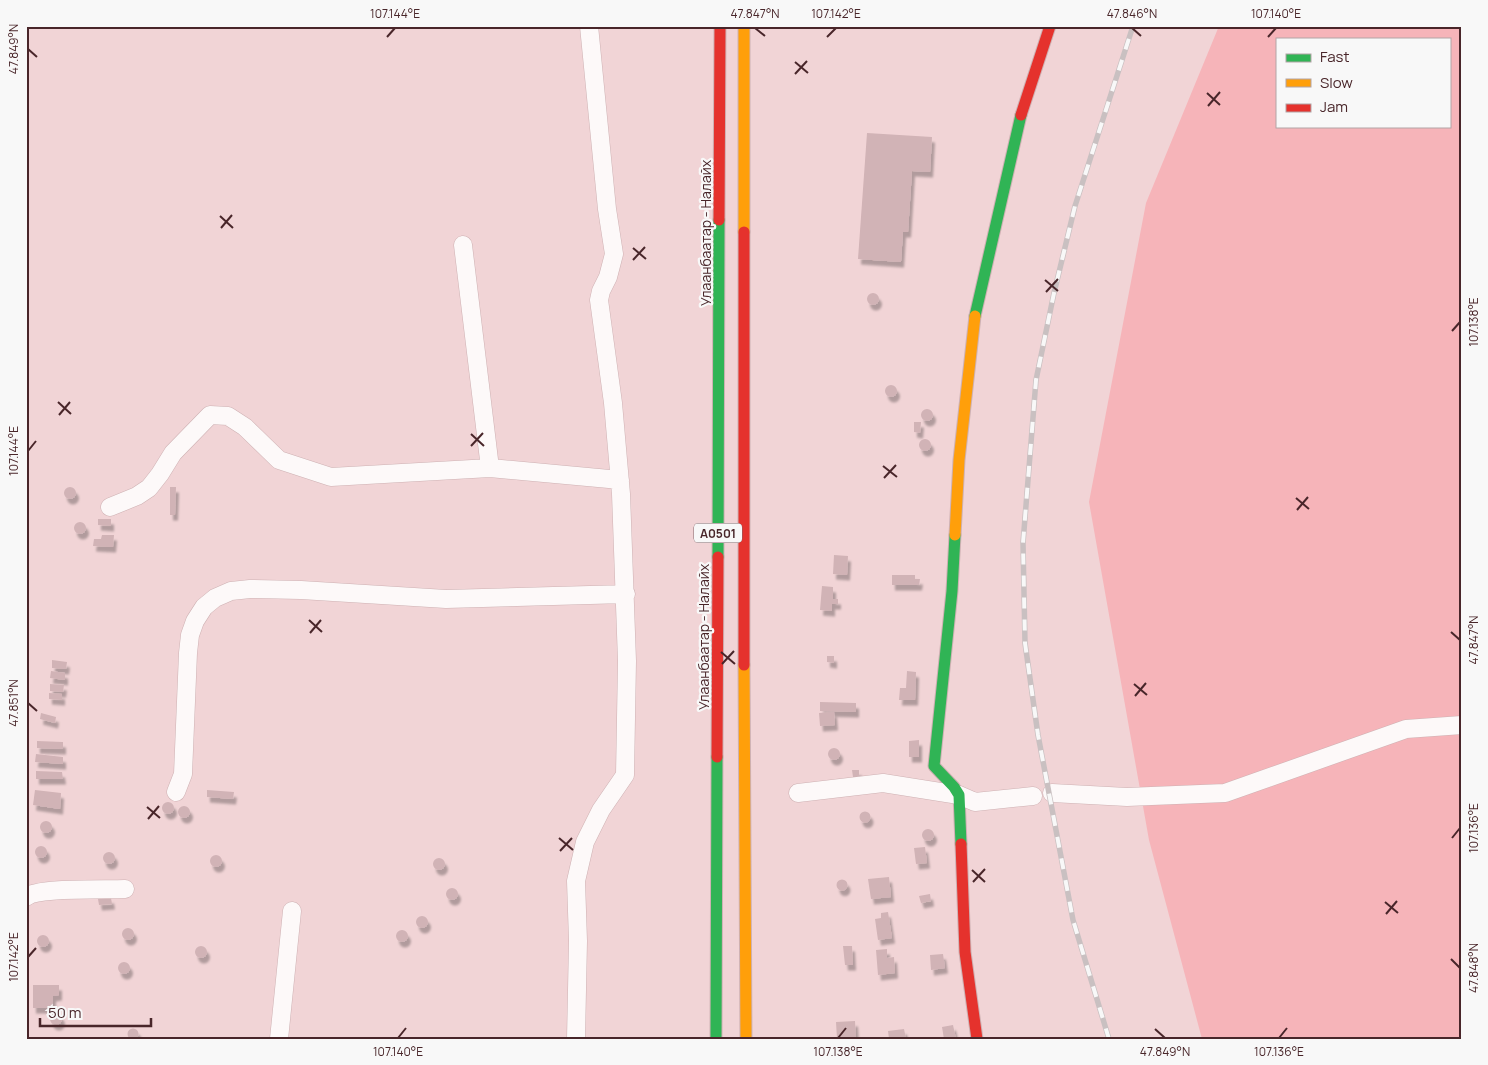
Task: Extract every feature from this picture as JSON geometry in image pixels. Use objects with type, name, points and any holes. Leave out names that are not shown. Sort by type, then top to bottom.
[{"type":"main road","name":"Улаанбаатар - Налайх","points":[[716,1039],[720,26]]},
{"type":"main road","name":"A0501","points":[[744,26],[746,1039]]},
{"type":"main road","points":[[977,1039],[965,952],[958,795],[954,787],[934,766],[952,591],[959,460],[975,316],[1021,114],[1050,26]]},
{"type":"street","points":[[576,1039],[578,941],[576,882],[585,842],[601,810],[625,775],[626,594],[620,480],[613,403],[599,300],[614,254],[607,209],[589,26]]},
{"type":"street","points":[[463,244],[490,468]]},
{"type":"street","points":[[110,507],[137,496],[149,488],[173,453],[210,415],[228,416],[245,427],[279,460],[331,477],[490,468],[620,480]]},
{"type":"street","points":[[176,792],[183,774],[190,635],[195,621],[204,607],[215,598],[231,591],[250,589],[301,590],[446,599],[626,594]]},
{"type":"street","points":[[1052,793],[1127,797],[1224,794],[1406,729],[1462,725]]},
{"type":"street","points":[[798,793],[884,783],[958,795],[975,802],[1033,796]]},
{"type":"street","points":[[26,897],[43,891],[125,890]]},
{"type":"street","points":[[279,1039],[292,911]]},
{"type":"shaded area","points":[[1219,26],[1462,26],[1462,1039],[1202,1039],[1149,840],[1089,502],[1146,203]]},
{"type":"building","points":[[867,133],[932,137],[930,172],[912,171],[908,232],[903,232],[901,262],[858,259]]},
{"type":"building","points":[[875,293],[878,294],[878,304],[871,305],[868,304],[867,297],[868,294]]},
{"type":"building","points":[[889,385],[893,385],[897,391],[893,397],[889,397],[885,393],[885,389]]},
{"type":"building","points":[[925,409],[929,409],[933,415],[929,421],[925,421],[921,417],[921,413]]},
{"type":"building","points":[[914,422],[921,422],[920,433],[914,432]]},
{"type":"building","points":[[923,439],[927,439],[931,445],[927,451],[923,451],[919,447],[919,443]]},
{"type":"building","points":[[68,487],[72,487],[76,493],[72,499],[68,499],[64,495],[64,491]]},
{"type":"building","points":[[170,487],[176,487],[175,515],[170,515]]},
{"type":"building","points":[[98,519],[111,519],[111,526],[98,525]]},
{"type":"building","points":[[78,522],[82,522],[86,528],[82,534],[78,534],[74,530],[74,526]]},
{"type":"building","points":[[102,535],[114,535],[113,547],[93,546],[94,539],[101,539]]},
{"type":"building","points":[[834,555],[848,556],[847,575],[833,574]]},
{"type":"building","points":[[892,575],[915,575],[915,579],[920,579],[919,585],[892,585]]},
{"type":"building","points":[[822,586],[833,587],[833,599],[838,599],[838,604],[832,604],[832,611],[820,610]]},
{"type":"building","points":[[827,656],[834,656],[834,663],[827,662]]},
{"type":"building","points":[[52,660],[67,662],[66,669],[52,668]]},
{"type":"building","points":[[51,671],[65,673],[65,680],[50,678]]},
{"type":"building","points":[[907,671],[916,672],[915,700],[899,700],[900,688],[906,688]]},
{"type":"building","points":[[50,684],[64,685],[63,692],[50,691]]},
{"type":"building","points":[[49,693],[62,694],[62,700],[49,699]]},
{"type":"building","points":[[820,702],[856,703],[856,712],[820,711]]},
{"type":"building","points":[[834,712],[835,725],[820,726],[819,713]]},
{"type":"building","points":[[41,713],[56,717],[55,723],[40,719]]},
{"type":"building","points":[[919,740],[919,757],[909,757],[909,741]]},
{"type":"building","points":[[37,741],[63,742],[63,749],[37,748]]},
{"type":"building","points":[[834,748],[840,754],[834,760],[828,754]]},
{"type":"building","points":[[36,754],[63,757],[63,764],[35,762]]},
{"type":"building","points":[[852,770],[859,770],[859,777],[853,777]]},
{"type":"building","points":[[36,771],[62,772],[63,779],[36,779]]},
{"type":"building","points":[[35,790],[61,793],[60,809],[33,805]]},
{"type":"building","points":[[207,790],[234,792],[233,799],[207,797]]},
{"type":"building","points":[[166,802],[170,802],[174,808],[170,814],[166,814],[162,810],[162,806]]},
{"type":"building","points":[[182,806],[186,806],[190,812],[186,818],[182,818],[178,814],[178,810]]},
{"type":"building","points":[[865,811],[871,817],[865,823],[859,817]]},
{"type":"building","points":[[44,821],[48,821],[52,827],[48,833],[44,833],[40,829],[40,825]]},
{"type":"building","points":[[926,829],[930,829],[934,835],[930,841],[926,841],[922,837],[922,833]]},
{"type":"building","points":[[39,846],[43,846],[47,852],[43,858],[39,858],[35,854],[35,850]]},
{"type":"building","points":[[925,847],[927,863],[916,864],[914,848]]},
{"type":"building","points":[[107,852],[111,852],[115,858],[111,864],[107,864],[103,860],[103,856]]},
{"type":"building","points":[[214,855],[218,855],[222,861],[218,867],[214,867],[210,863],[210,859]]},
{"type":"building","points":[[437,858],[441,858],[445,864],[441,870],[437,870],[433,866],[433,862]]},
{"type":"building","points":[[889,877],[891,897],[871,899],[868,879]]},
{"type":"building","points":[[842,879],[848,885],[842,891],[836,885]]},
{"type":"building","points":[[450,888],[454,888],[458,894],[454,900],[450,900],[446,896],[446,892]]},
{"type":"building","points":[[930,894],[931,901],[921,903],[919,896]]},
{"type":"building","points":[[111,898],[112,904],[99,905],[98,899]]},
{"type":"building","points":[[888,912],[892,938],[878,940],[875,919],[881,918],[881,913]]},
{"type":"building","points":[[420,916],[424,916],[428,922],[424,928],[420,928],[416,924],[416,920]]},
{"type":"building","points":[[126,928],[130,928],[134,934],[130,940],[126,940],[122,936],[122,932]]},
{"type":"building","points":[[400,930],[404,930],[408,936],[404,942],[400,942],[396,938],[396,934]]},
{"type":"building","points":[[41,935],[45,935],[49,941],[45,947],[41,947],[37,943],[37,939]]},
{"type":"building","points":[[199,946],[203,946],[207,952],[203,958],[199,958],[195,954],[195,950]]},
{"type":"building","points":[[843,946],[852,946],[853,965],[845,965]]},
{"type":"building","points":[[887,949],[887,958],[894,957],[895,973],[878,975],[876,950]]},
{"type":"building","points":[[943,954],[945,968],[931,970],[930,955]]},
{"type":"building","points":[[122,962],[126,962],[130,968],[126,974],[122,974],[118,970],[118,966]]},
{"type":"building","points":[[33,985],[59,985],[59,995],[53,996],[53,1008],[33,1008]]},
{"type":"building","points":[[54,1013],[58,1013],[62,1019],[58,1025],[54,1025],[50,1021],[50,1017]]},
{"type":"building","points":[[855,1021],[856,1039],[837,1039],[836,1022]]},
{"type":"building","points":[[953,1025],[956,1039],[944,1039],[942,1027]]},
{"type":"building","points":[[133,1028],[139,1034],[133,1040],[127,1034]]},
{"type":"building","points":[[904,1029],[906,1039],[889,1039],[888,1031]]},
{"type":"railway","points":[[1109,1039],[1073,920],[1038,735],[1025,643],[1023,543],[1036,380],[1054,293],[1075,206],[1133,26]]},
{"type":"traffic: fast","points":[[975,316],[1021,115]]},
{"type":"traffic: fast","points":[[718,557],[719,220]]},
{"type":"traffic: fast","points":[[955,535],[952,591],[934,766],[959,795],[961,844]]},
{"type":"traffic: fast","points":[[716,1039],[717,757]]},
{"type":"traffic: slow","points":[[744,26],[744,232]]},
{"type":"traffic: slow","points":[[955,535],[959,460],[975,316]]},
{"type":"traffic: slow","points":[[744,665],[746,1039]]},
{"type":"traffic: jam","points":[[719,220],[720,26]]},
{"type":"traffic: jam","points":[[1021,115],[1050,26]]},
{"type":"traffic: jam","points":[[744,232],[744,665]]},
{"type":"traffic: jam","points":[[717,757],[718,557]]},
{"type":"traffic: jam","points":[[961,844],[965,952],[977,1039]]}]
